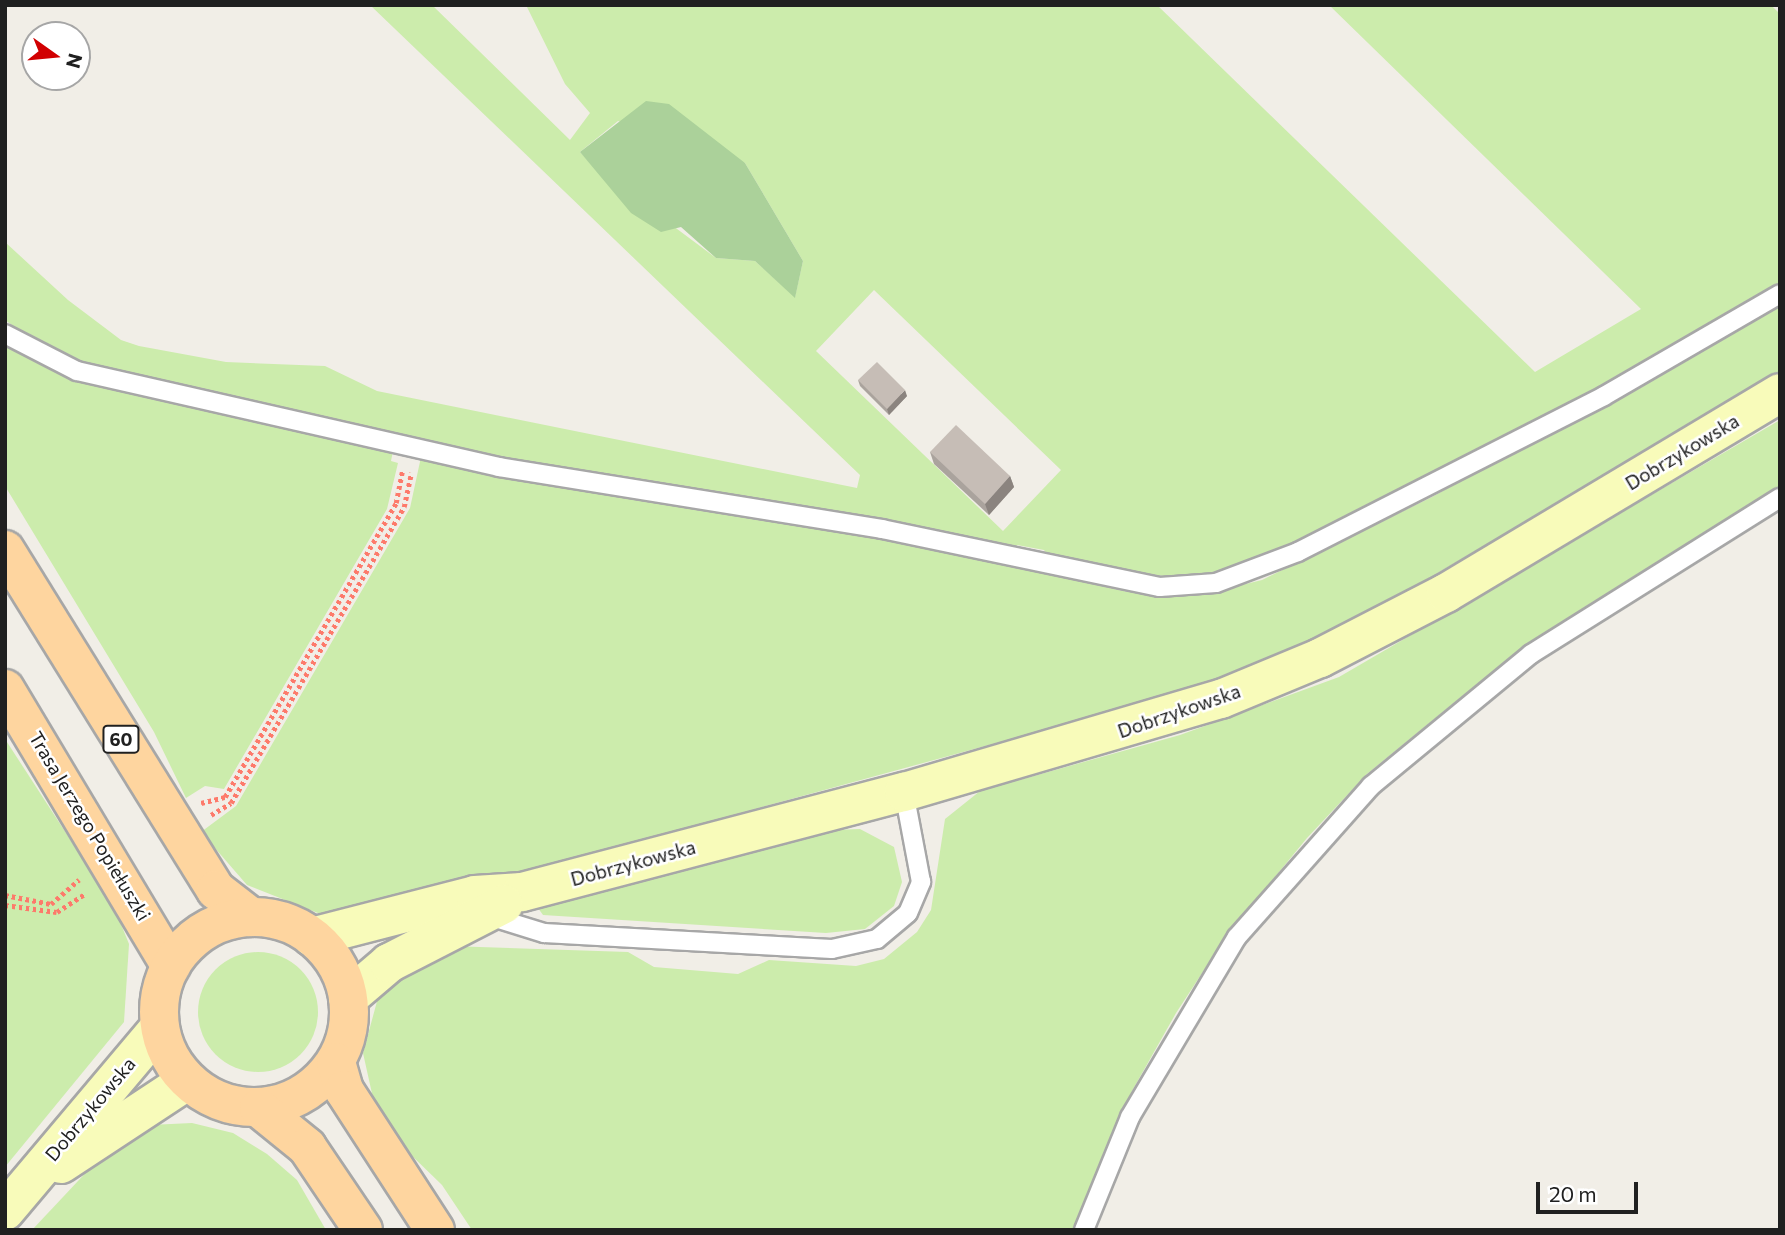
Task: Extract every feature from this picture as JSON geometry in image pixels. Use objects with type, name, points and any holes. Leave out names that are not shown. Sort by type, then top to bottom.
[{"type":"main road","name":"Dobrzykowska","points":[[312,937],[475,895],[522,892],[904,792],[1188,710],[1320,658],[1446,593],[1780,393]]},
{"type":"main road","name":"60","points":[[5,550],[216,890],[251,916]]},
{"type":"main road","name":"Trasa Jerzego Popiełuszki","points":[[5,689],[116,866],[171,966]]},
{"type":"main road","name":"Dobrzykowska","points":[[348,998],[389,964],[486,915],[522,892]]},
{"type":"main road","name":"60","points":[[251,916],[290,923],[312,937],[339,969],[348,998],[348,1030],[336,1062],[303,1094],[259,1108],[220,1102],[187,1081],[159,1028],[160,995],[171,966],[192,939],[220,923],[251,916]]},
{"type":"main road","name":"Dobrzykowska","points":[[14,1202],[159,1028]]},
{"type":"main road","points":[[336,1062],[344,1090],[435,1230]]},
{"type":"main road","name":"Dobrzykowska","points":[[14,1202],[187,1081]]},
{"type":"main road","points":[[259,1108],[307,1147],[363,1230]]},
{"type":"lane","points":[[5,334],[77,371],[570,481],[882,529],[1139,584],[1193,585],[1242,576],[1439,484],[1780,294]]},
{"type":"lane","points":[[1084,1230],[1130,1117],[1237,937],[1371,786],[1531,654],[1780,498]]},
{"type":"lane","points":[[486,915],[558,934],[832,949],[877,939],[908,913],[921,882],[904,792]]},
{"type":"path","points":[[177,827],[231,803],[404,507],[410,447]]},
{"type":"path","points":[[177,827],[210,797],[225,797],[396,503],[410,447]]},
{"type":"path","points":[[5,895],[51,904],[116,866]]},
{"type":"path","points":[[5,905],[57,912],[116,866]]},
{"type":"green space","points":[[370,5],[432,5],[570,140],[590,113],[565,84],[526,5],[1157,5],[1535,372],[1641,309],[1329,5],[1771,5],[1780,14],[1780,286],[1524,431],[1284,551],[1244,567],[1175,578],[1049,557],[1044,550],[1017,545],[1015,551],[521,464],[85,365],[49,351],[5,320],[5,242],[68,300],[121,340],[139,346],[226,362],[325,366],[377,391],[857,488],[860,475]],"holes":[[[618,121],[745,163],[803,261],[795,297],[755,261],[716,258],[594,167],[580,152]],[[874,290],[1061,470],[1003,531],[816,351]]]},
{"type":"green space","points":[[646,101],[669,104],[745,163],[803,261],[795,298],[755,261],[716,258],[681,227],[661,232],[631,213],[580,152]]},
{"type":"green space","points":[[1780,303],[1780,373],[1352,623],[1194,689],[484,883],[328,917],[247,885],[201,832],[236,806],[410,508],[421,457],[574,489],[898,541],[1128,592],[1209,593],[1262,580],[1432,497]]},
{"type":"green space","points":[[5,343],[73,379],[393,451],[391,461],[398,463],[387,509],[224,789],[205,786],[186,798],[154,732],[5,486]]},
{"type":"green space","points":[[1780,420],[1780,488],[1477,684],[1367,774],[1307,838],[1225,938],[1176,1013],[1132,1091],[1077,1230],[472,1230],[442,1185],[407,1151],[373,1098],[363,1053],[379,994],[394,976],[449,946],[628,952],[654,967],[738,974],[769,960],[856,966],[884,959],[917,932],[931,910],[945,819],[980,791],[1180,735],[1339,677]]},
{"type":"green space","points":[[5,739],[114,907],[129,944],[124,1022],[5,1167]]},
{"type":"green space","points":[[860,829],[894,847],[902,882],[894,906],[865,929],[826,933],[543,915],[538,908],[832,830]]},
{"type":"green space","points":[[258,952],[281,957],[300,970],[313,989],[318,1012],[313,1035],[300,1054],[281,1067],[258,1072],[235,1067],[216,1054],[203,1035],[198,1012],[203,989],[216,970],[235,957]]},
{"type":"green space","points":[[192,1123],[233,1133],[267,1154],[297,1180],[326,1230],[32,1230],[109,1148],[150,1125]]},
{"type":"building","points":[[877,362],[905,390],[887,409],[858,380]]},
{"type":"building","points":[[956,425],[1010,476],[985,504],[930,452]]}]
